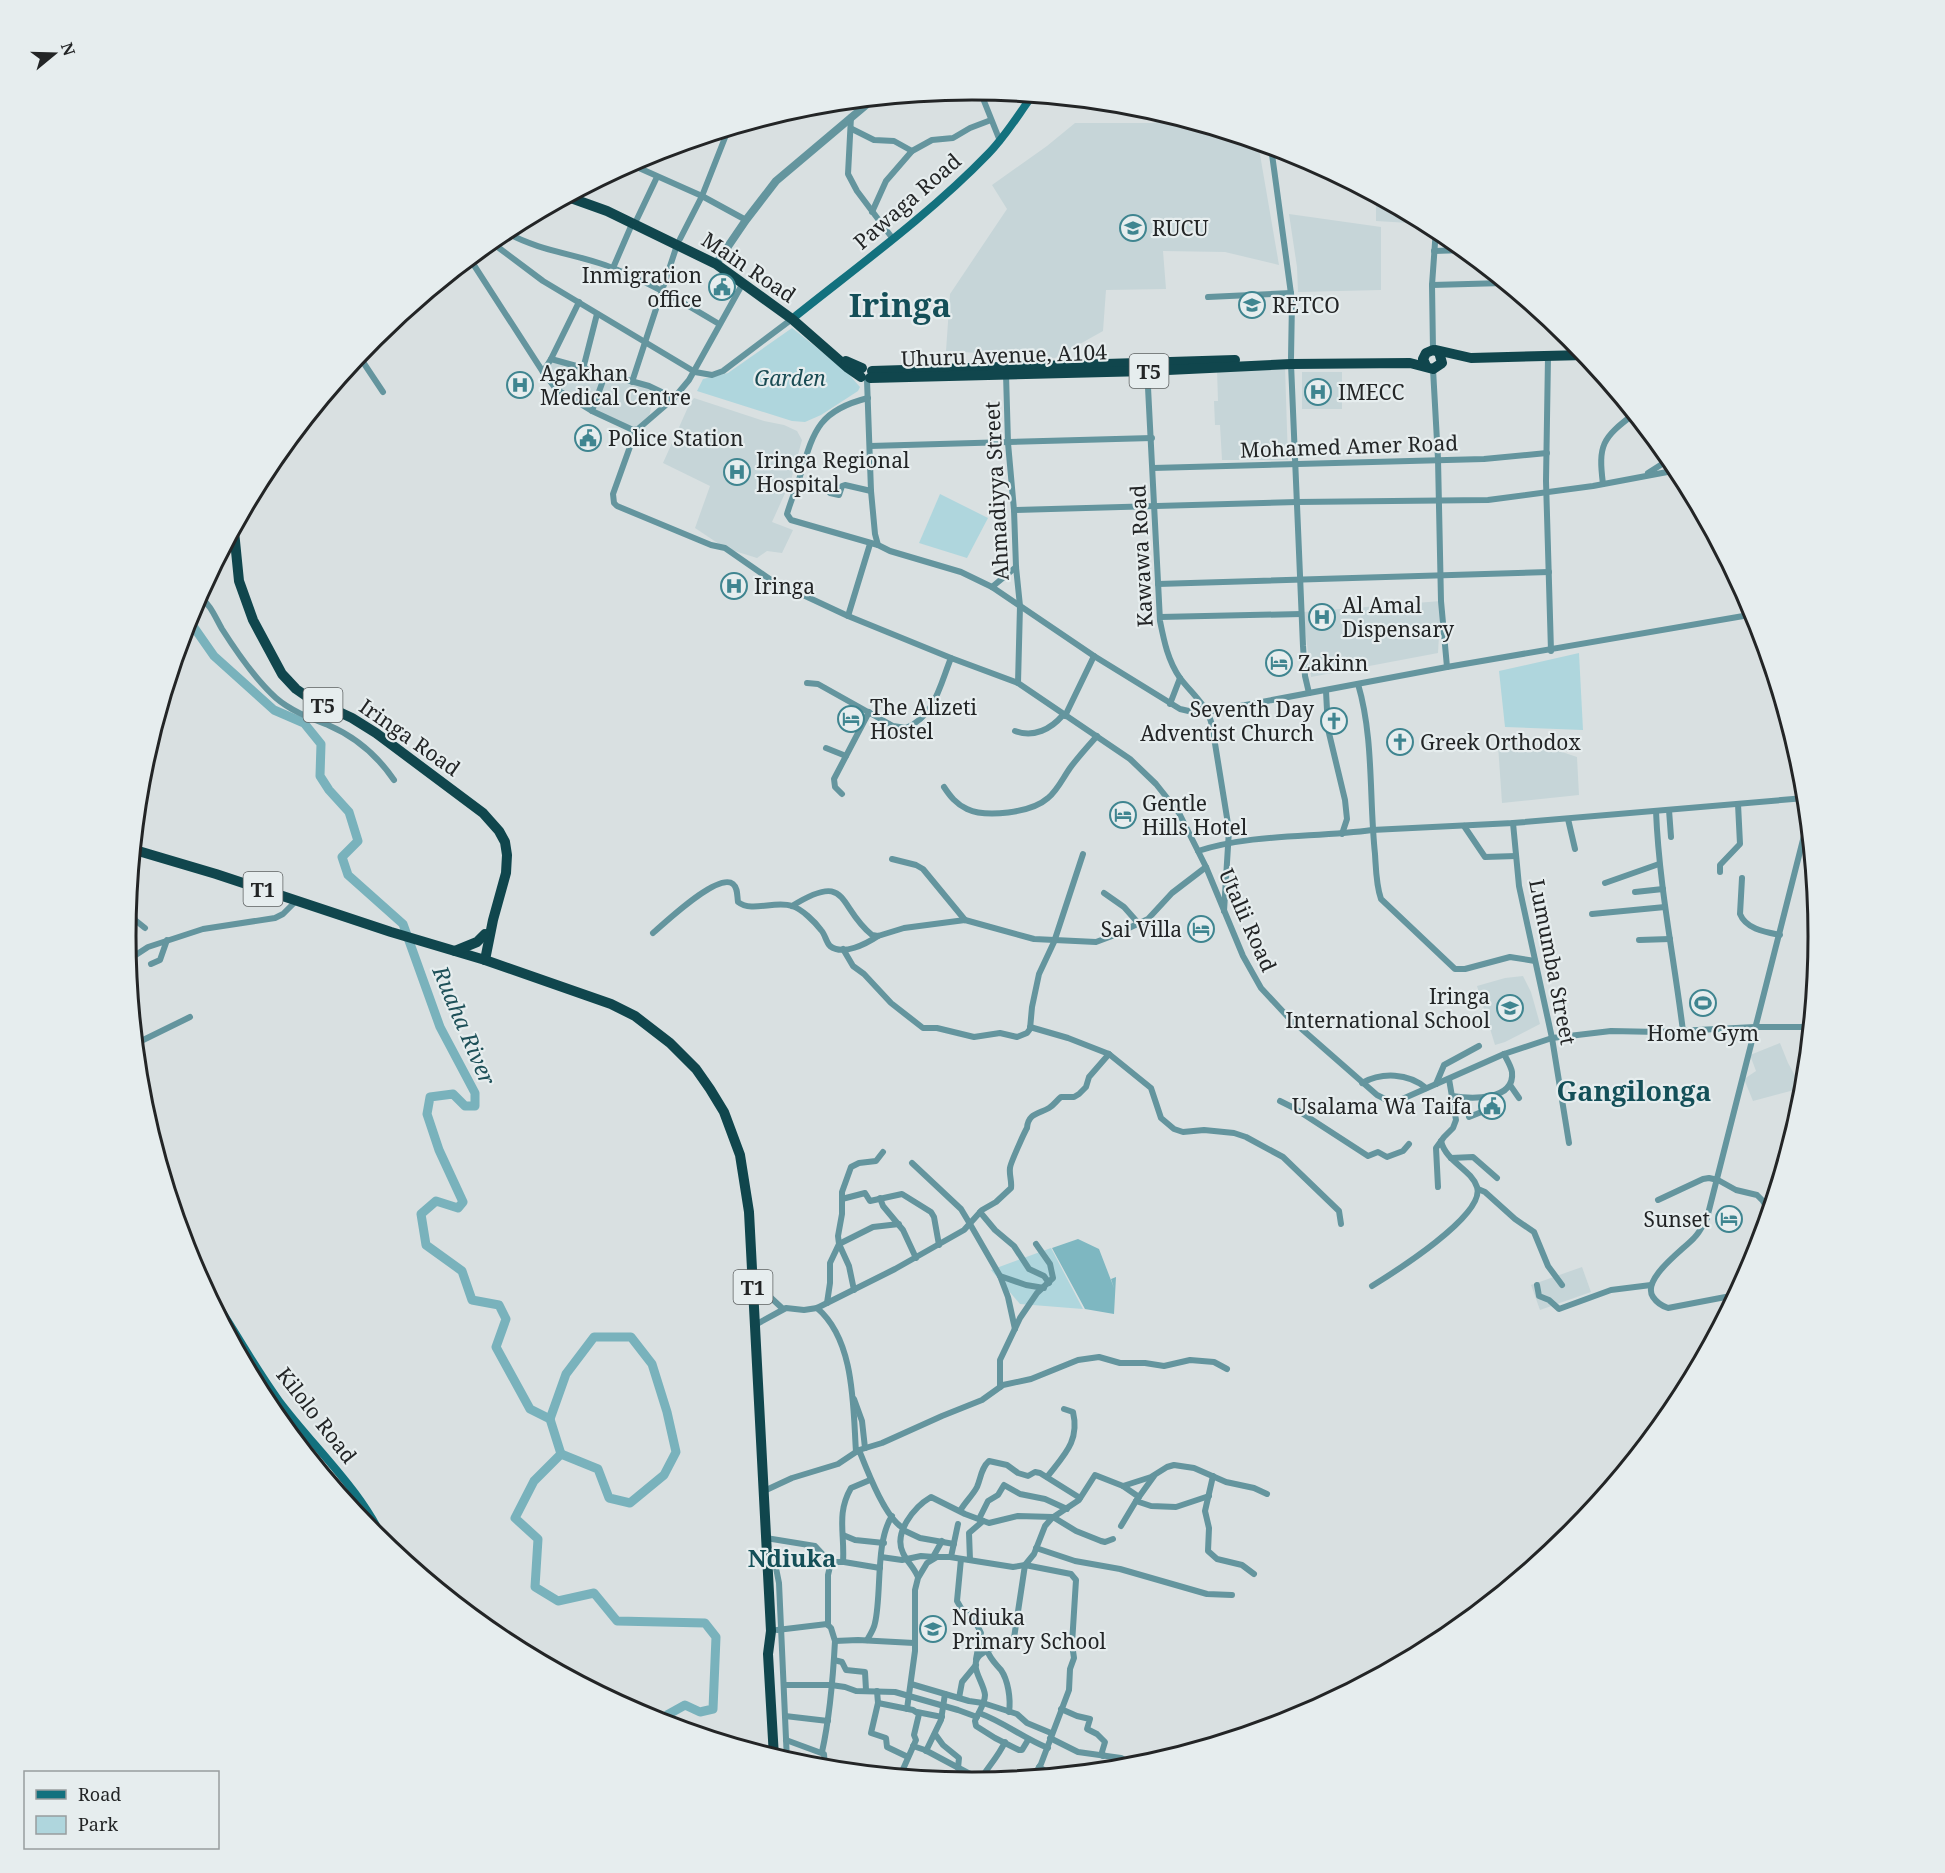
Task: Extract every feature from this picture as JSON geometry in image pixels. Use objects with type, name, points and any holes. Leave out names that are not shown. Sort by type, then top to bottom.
[{"type":"highway","points":[[584,197],[635,221]]},
{"type":"highway","name":"Main Road","points":[[578,201],[635,221],[718,261],[794,317],[819,345],[867,375]]},
{"type":"highway","points":[[718,261],[746,275],[794,317]]},
{"type":"highway","points":[[1432,351],[1442,359],[1432,368],[1423,359],[1432,351]]},
{"type":"highway","name":"T5","points":[[1432,351],[1471,358],[1574,356]]},
{"type":"highway","name":"Uhuru Avenue, A104","points":[[867,375],[1404,357],[1432,351]]},
{"type":"highway","name":"T5","points":[[1432,368],[1471,358]]},
{"type":"highway","name":"Uhuru Avenue, A104","points":[[1291,361],[1410,363],[1432,368]]},
{"type":"highway","name":"Uhuru Avenue, A104","points":[[867,375],[1006,374],[1147,366]]},
{"type":"highway","name":"Iringa Road","points":[[235,544],[239,581],[253,620],[282,674],[296,689],[309,698],[352,718],[376,733],[492,821],[505,842],[507,855],[506,873],[488,937]]},
{"type":"highway","name":"T1","points":[[141,852],[482,959],[611,1004],[635,1016],[670,1042],[696,1069],[724,1112],[740,1155],[749,1212],[765,1538],[776,1630],[768,1654],[773,1748]]},
{"type":"highway","points":[[450,950],[488,937],[494,952],[506,968]]},
{"type":"highway","name":"T5","points":[[482,959],[488,937]]},
{"type":"main road","name":"Pawaga Road","points":[[794,317],[893,239],[973,169],[999,141],[1027,102]]},
{"type":"main road","name":"Kilolo Road","points":[[248,1353],[278,1399],[334,1469],[358,1494],[373,1520]]},
{"type":"street","points":[[984,100],[999,141]]},
{"type":"street","points":[[718,261],[776,181],[861,108]]},
{"type":"street","points":[[851,116],[849,174],[857,191],[893,239]]},
{"type":"street","points":[[872,212],[886,181],[912,151],[926,142],[953,138],[969,128],[991,120]]},
{"type":"street","points":[[852,129],[874,140],[897,142],[912,151]]},
{"type":"street","points":[[632,382],[679,242],[702,196],[725,139]]},
{"type":"street","points":[[1272,157],[1291,293],[1291,361],[1297,465],[1301,614],[1305,676],[1309,693]]},
{"type":"street","points":[[641,169],[702,196],[746,220]]},
{"type":"street","points":[[613,268],[657,177]]},
{"type":"street","points":[[515,237],[613,268],[662,290],[719,324]]},
{"type":"street","points":[[1432,351],[1435,240]]},
{"type":"street","points":[[499,248],[537,276],[597,314],[695,372],[712,375],[723,371],[794,317]]},
{"type":"street","points":[[1434,251],[1450,250]]},
{"type":"street","points":[[474,265],[556,389],[628,430],[636,430],[674,398],[695,372],[719,324],[744,282]]},
{"type":"street","points":[[1432,285],[1494,283]]},
{"type":"street","points":[[1208,297],[1291,293]]},
{"type":"street","points":[[543,372],[579,302]]},
{"type":"street","points":[[583,369],[597,314]]},
{"type":"street","points":[[1548,357],[1547,492],[1551,651]]},
{"type":"street","points":[[551,359],[649,386],[674,398]]},
{"type":"street","points":[[364,363],[383,392]]},
{"type":"street","name":"Kawawa Road","points":[[1147,366],[1160,617],[1164,644],[1172,664],[1180,678],[1208,712],[1212,725],[1230,844],[1224,912]]},
{"type":"street","points":[[1432,368],[1447,668]]},
{"type":"street","name":"Ahmadiyya Street","points":[[1006,374],[1008,443],[1020,606],[1018,682]]},
{"type":"street","points":[[592,411],[604,375]]},
{"type":"street","points":[[867,375],[871,491],[878,545]]},
{"type":"street","points":[[868,398],[832,412],[814,432],[787,514],[791,520],[961,572],[992,587],[1170,704],[1193,712],[1208,712],[1744,616]]},
{"type":"street","points":[[1603,484],[1600,458],[1603,446],[1612,431],[1628,418]]},
{"type":"street","name":"Utalii Road","points":[[636,430],[613,494],[614,502],[636,514],[711,545],[725,548],[771,580],[848,616],[951,658],[1018,682],[1130,759],[1156,784],[1179,813],[1206,867],[1246,963],[1261,987],[1288,1017],[1377,1095],[1393,1102],[1504,1054],[1552,1038],[1611,1031],[1803,1027]]},
{"type":"street","points":[[870,446],[1152,438]]},
{"type":"street","name":"Mohamed Amer Road","points":[[1153,468],[1484,459],[1547,453]]},
{"type":"street","points":[[1645,476],[1662,464]]},
{"type":"street","points":[[1014,510],[1507,499],[1668,472]]},
{"type":"street","points":[[830,493],[839,495],[842,486],[845,485],[871,491]]},
{"type":"street","points":[[848,616],[870,543]]},
{"type":"street","points":[[992,587],[1016,567]]},
{"type":"street","points":[[1158,584],[1549,572]]},
{"type":"street","points":[[207,603],[234,647],[276,698],[298,712],[342,731],[361,743],[384,765],[394,780]]},
{"type":"street","points":[[1160,617],[1301,614]]},
{"type":"street","points":[[1015,731],[1036,733],[1053,726],[1064,715],[1094,656]]},
{"type":"street","points":[[807,683],[818,684],[893,726],[909,728],[933,705],[951,658]]},
{"type":"street","points":[[1170,704],[1180,678]]},
{"type":"street","points":[[1358,684],[1364,704],[1370,757],[1372,830],[1381,899],[1453,968],[1465,969],[1510,957],[1535,961]]},
{"type":"street","points":[[1326,691],[1328,729],[1345,800],[1347,819],[1342,834]]},
{"type":"street","points":[[842,794],[835,788],[834,779],[869,712]]},
{"type":"street","points":[[944,787],[954,801],[974,812],[1005,813],[1040,804],[1050,796],[1071,766],[1097,736]]},
{"type":"street","points":[[826,748],[846,756]]},
{"type":"street","points":[[1198,851],[1254,840],[1372,830],[1568,819],[1796,799]]},
{"type":"street","points":[[1720,872],[1720,864],[1740,844],[1738,804]]},
{"type":"street","points":[[1668,810],[1671,837]]},
{"type":"street","points":[[1656,811],[1659,864],[1683,1031]]},
{"type":"street","points":[[1568,819],[1575,849]]},
{"type":"street","name":"Lumumba Street","points":[[1513,823],[1519,886],[1552,1038],[1569,1143]]},
{"type":"street","points":[[1464,826],[1484,856],[1516,856]]},
{"type":"street","points":[[1726,1297],[1668,1308],[1655,1300],[1651,1292],[1651,1285],[1660,1271],[1700,1231],[1707,1218],[1803,842]]},
{"type":"street","points":[[843,949],[853,966],[864,974],[891,1003],[923,1028],[937,1028],[974,1036],[1000,1033],[1017,1037],[1027,1033],[1030,1028],[1032,1007],[1040,974],[1054,942],[1083,854]]},
{"type":"street","points":[[892,859],[923,869],[966,920]]},
{"type":"street","points":[[1605,883],[1659,864]]},
{"type":"street","points":[[792,906],[820,929],[830,945],[843,949],[859,946],[878,936],[904,928],[966,920],[1023,937],[1054,942],[1096,942],[1140,925],[1172,893],[1206,867]]},
{"type":"street","points":[[1742,878],[1740,914],[1743,920],[1758,930],[1780,935]]},
{"type":"street","points":[[652,933],[699,895],[720,883],[733,883],[738,902],[744,905],[792,906],[815,893],[829,890],[845,902],[867,932],[872,936],[878,936]]},
{"type":"street","points":[[1635,892],[1663,889]]},
{"type":"street","points":[[1104,893],[1124,907],[1140,925]]},
{"type":"street","points":[[137,954],[148,947],[167,940],[217,926],[266,921],[284,914],[297,901]]},
{"type":"street","points":[[1592,914],[1665,907]]},
{"type":"street","points":[[137,921],[145,928]]},
{"type":"street","points":[[1639,940],[1670,939]]},
{"type":"street","points":[[151,964],[160,960],[167,940]]},
{"type":"street","points":[[143,1039],[190,1017]]},
{"type":"street","points":[[1030,1028],[1077,1041],[1109,1054],[1150,1088],[1161,1118],[1168,1126],[1178,1131],[1204,1130],[1234,1133],[1263,1145],[1293,1164],[1339,1211],[1341,1224]]},
{"type":"street","points":[[1436,1084],[1444,1065],[1479,1046]]},
{"type":"street","points":[[755,1325],[783,1309],[817,1308],[916,1258],[964,1230],[980,1212],[996,1202],[1011,1188],[1011,1160],[1017,1152],[1023,1132],[1028,1128],[1032,1117],[1061,1097],[1079,1095],[1086,1088],[1089,1077],[1109,1054]]},
{"type":"street","points":[[1504,1054],[1511,1070],[1510,1085],[1519,1098]]},
{"type":"street","points":[[1362,1083],[1374,1077],[1389,1076],[1410,1079],[1426,1088]]},
{"type":"street","points":[[1438,1187],[1436,1151],[1455,1124],[1449,1079]]},
{"type":"street","points":[[1452,1096],[1488,1096],[1501,1093],[1510,1085]]},
{"type":"street","points":[[1469,1117],[1489,1109],[1488,1096]]},
{"type":"street","points":[[1280,1101],[1368,1156],[1378,1152],[1387,1157],[1403,1151],[1408,1144]]},
{"type":"street","points":[[1441,1141],[1444,1152],[1478,1189],[1534,1232],[1548,1266],[1562,1286]]},
{"type":"street","points":[[826,1303],[830,1283],[830,1263],[838,1244],[843,1214],[844,1185],[851,1167],[859,1163],[876,1161],[882,1152]]},
{"type":"street","points":[[1451,1158],[1475,1158],[1497,1178]]},
{"type":"street","points":[[912,1163],[960,1209],[970,1224],[1000,1276],[1008,1297],[1015,1329]]},
{"type":"street","points":[[1659,1200],[1709,1178],[1718,1180],[1736,1190],[1757,1195],[1764,1204]]},
{"type":"street","points":[[1372,1286],[1406,1264],[1452,1229],[1473,1204],[1478,1189]]},
{"type":"street","points":[[842,1199],[863,1193],[870,1201],[902,1194],[932,1212],[939,1245]]},
{"type":"street","points":[[880,1198],[883,1206],[899,1224],[916,1258]]},
{"type":"street","points":[[980,1212],[995,1230],[1014,1246],[1029,1269],[1044,1276],[1046,1285]]},
{"type":"street","points":[[838,1244],[873,1227],[899,1224]]},
{"type":"street","points":[[838,1244],[849,1266],[854,1290]]},
{"type":"street","points":[[1000,1387],[1000,1360],[1026,1308],[1053,1275],[1050,1264],[1036,1244]]},
{"type":"street","points":[[1000,1276],[1026,1285],[1046,1285]]},
{"type":"street","points":[[753,1280],[783,1309]]},
{"type":"street","points":[[1537,1285],[1539,1296],[1549,1300],[1558,1309],[1611,1290],[1651,1285]]},
{"type":"street","points":[[817,1308],[831,1324],[841,1342],[854,1399],[862,1420],[860,1450]]},
{"type":"street","points":[[764,1491],[792,1478],[838,1464],[860,1450],[882,1443],[982,1400],[1009,1383],[1030,1379],[1089,1357],[1099,1357],[1120,1363],[1145,1363],[1161,1366],[1190,1360],[1210,1361],[1227,1370]]},
{"type":"street","points":[[854,1399],[852,1407],[860,1450],[870,1480],[896,1524],[920,1538],[954,1544]]},
{"type":"street","points":[[1047,1477],[1068,1451],[1075,1434],[1073,1413],[1064,1409]]},
{"type":"street","points":[[960,1511],[977,1486],[981,1472],[989,1461],[1007,1465],[1018,1473],[1028,1476],[1037,1472],[1080,1498]]},
{"type":"street","points":[[1124,1486],[1155,1475],[1174,1465],[1194,1468],[1226,1482],[1254,1488],[1267,1494]]},
{"type":"street","points":[[959,1698],[962,1682],[978,1657],[995,1645],[1014,1638],[1025,1565],[1029,1562],[1045,1526],[1053,1517],[1080,1498],[1095,1475],[1124,1486],[1137,1499],[1151,1506],[1176,1507],[1209,1496]]},
{"type":"street","points":[[1121,1526],[1155,1475]]},
{"type":"street","points":[[1213,1476],[1205,1511],[1209,1528],[1209,1553],[1217,1559],[1242,1565],[1254,1574]]},
{"type":"street","points":[[843,1562],[845,1545],[841,1510],[854,1486],[870,1480]]},
{"type":"street","points":[[970,1560],[969,1533],[981,1520],[988,1501],[998,1495],[1004,1485],[1020,1494],[1045,1499],[1067,1509]]},
{"type":"street","points":[[918,1578],[913,1565],[901,1549],[900,1540],[903,1529],[919,1506],[931,1497],[981,1520],[997,1522],[1018,1516],[1053,1517],[1076,1531],[1101,1541],[1113,1539]]},
{"type":"street","points":[[867,1640],[875,1622],[886,1524],[892,1516]]},
{"type":"street","points":[[886,1524],[896,1524]]},
{"type":"street","points":[[951,1557],[957,1524]]},
{"type":"street","points":[[843,1535],[884,1543]]},
{"type":"street","points":[[765,1538],[815,1546],[832,1562],[880,1568]]},
{"type":"street","points":[[907,1709],[911,1684],[914,1604],[918,1578],[927,1563],[935,1557],[942,1541]]},
{"type":"street","points":[[1036,1548],[1067,1559],[1120,1569],[1207,1594],[1232,1595]]},
{"type":"street","points":[[881,1557],[907,1559],[921,1556],[951,1557],[1013,1567],[1025,1565],[1071,1574],[1076,1580],[1072,1644],[1074,1658],[1070,1669],[1069,1690],[1048,1748],[1037,1770]]},
{"type":"street","points":[[960,1559],[957,1601],[961,1608],[974,1619],[981,1633],[976,1663],[984,1693],[976,1726],[1021,1750],[1028,1740]]},
{"type":"street","points":[[825,1759],[822,1752],[828,1721],[835,1641],[834,1633],[828,1625],[828,1575],[832,1562]]},
{"type":"street","points":[[787,1751],[784,1686],[776,1630],[828,1625]]},
{"type":"street","points":[[835,1641],[867,1640],[914,1643]]},
{"type":"street","points":[[987,1650],[991,1659],[1003,1673],[1010,1698],[1009,1712]]},
{"type":"street","points":[[834,1660],[842,1662],[845,1670],[866,1672],[866,1690]]},
{"type":"street","points":[[911,1684],[959,1698],[983,1702],[1017,1714],[1027,1723],[1078,1752],[1122,1758]]},
{"type":"street","points":[[784,1686],[831,1685],[856,1691],[877,1691],[909,1696],[978,1715],[1016,1730],[1028,1740],[1048,1748]]},
{"type":"street","points":[[877,1691],[878,1703],[871,1732],[886,1738],[887,1748],[908,1757]]},
{"type":"street","points":[[926,1751],[942,1717],[945,1694]]},
{"type":"street","points":[[878,1703],[942,1717]]},
{"type":"street","points":[[1061,1709],[1090,1719],[1087,1729],[1097,1734],[1105,1742],[1103,1756]]},
{"type":"street","points":[[903,1769],[916,1739],[914,1731],[920,1717],[918,1712]]},
{"type":"street","points":[[785,1716],[828,1721]]},
{"type":"street","points":[[934,1733],[959,1758],[958,1768]]},
{"type":"street","points":[[786,1740],[822,1752]]},
{"type":"street","points":[[986,1772],[998,1758],[1005,1742]]},
{"type":"street","points":[[914,1746],[965,1772]]},
{"type":"street","points":[[1039,1767],[1043,1769]]},
{"type":"shaded area","name":"RUCU","points":[[1156,122],[1189,129],[1260,152],[1279,265],[1225,252],[1163,251],[1166,289],[1106,290],[1103,331],[1055,358],[946,351],[950,294],[1007,209],[992,185],[1075,123]]},
{"type":"shaded area","points":[[1376,205],[1407,223],[1376,221]]},
{"type":"shaded area","points":[[1289,214],[1381,227],[1381,290],[1298,292],[1297,267]]},
{"type":"shaded area","points":[[551,360],[656,387],[649,417],[635,428],[595,411],[556,387],[546,372]]},
{"type":"shaded area","points":[[1285,367],[1288,460],[1222,460],[1220,425],[1215,425],[1214,401],[1218,401],[1217,369]]},
{"type":"shaded area","points":[[1302,372],[1342,372],[1342,409],[1302,409]]},
{"type":"shaded area","name":"Iringa Regional Hospital","points":[[694,398],[797,431],[802,440],[791,480],[772,522],[793,530],[782,553],[767,551],[757,558],[725,548],[695,528],[710,486],[663,463]]},
{"type":"shaded area","points":[[1441,601],[1438,653],[1311,677],[1303,612]]},
{"type":"shaded area","points":[[1538,744],[1577,757],[1579,795],[1502,803],[1498,745]]},
{"type":"shaded area","name":"Iringa International School","points":[[1523,976],[1531,992],[1540,1024],[1495,1045],[1477,986],[1505,978]]},
{"type":"shaded area","points":[[1780,1043],[1796,1077],[1794,1090],[1753,1101],[1744,1079],[1756,1071],[1750,1055]]},
{"type":"shaded area","points":[[1078,1239],[1099,1249],[1114,1288],[1111,1279],[1116,1277],[1114,1314],[1085,1309],[1052,1248]]},
{"type":"shaded area","points":[[1582,1267],[1591,1292],[1540,1310],[1531,1285]]},
{"type":"green space","name":"Garden","points":[[792,328],[845,370],[860,387],[858,391],[821,415],[805,422],[792,421],[697,391],[703,379],[728,373]]},
{"type":"green space","points":[[940,494],[988,518],[967,558],[919,543]]},
{"type":"green space","points":[[1579,653],[1583,730],[1505,727],[1499,671]]},
{"type":"green space","points":[[1051,1248],[1083,1309],[1020,1304],[991,1270]]},
{"type":"waterway","name":"Ruaha River","points":[[195,629],[214,656],[274,710],[304,723],[321,744],[320,776],[349,812],[358,841],[342,857],[348,875],[403,924],[440,1027],[475,1093],[475,1106],[465,1106],[453,1094],[430,1097],[427,1114],[439,1150],[463,1202],[458,1208],[436,1201],[421,1214],[426,1245],[462,1271],[472,1300],[499,1305],[506,1319],[496,1347],[530,1409],[550,1419],[561,1454],[534,1481],[515,1518],[538,1539],[535,1587],[558,1601],[594,1593],[617,1621],[705,1623],[716,1637],[713,1709],[700,1712],[685,1705],[668,1715]]},
{"type":"waterway","name":"Ruaha River","points":[[550,1419],[566,1374],[594,1337],[631,1337],[652,1364],[667,1412],[676,1452],[664,1475],[630,1503],[609,1498],[598,1469],[561,1454]]},
{"type":"place","name":"RUCU","points":[[1133,228]]},
{"type":"place","name":"Inmigration office","points":[[722,287]]},
{"type":"place","name":"RETCO","points":[[1252,305]]},
{"type":"place","name":"Agakhan Medical Centre","points":[[520,385]]},
{"type":"place","name":"IMECC","points":[[1318,392]]},
{"type":"place","name":"Police Station","points":[[588,438]]},
{"type":"place","name":"Iringa Regional Hospital","points":[[737,472]]},
{"type":"place","name":"Iringa","points":[[734,586]]},
{"type":"place","name":"Al Amal Dispensary","points":[[1322,617]]},
{"type":"place","name":"Zakinn","points":[[1279,663]]},
{"type":"place","name":"The Alizeti Hostel","points":[[851,719]]},
{"type":"place","name":"Seventh Day Adventist Church","points":[[1334,721]]},
{"type":"place","name":"Greek Orthodox","points":[[1400,742]]},
{"type":"place","name":"Gentle Hills Hotel","points":[[1123,815]]},
{"type":"place","name":"Sai Villa","points":[[1201,929]]},
{"type":"place","name":"Home Gym","points":[[1703,1003]]},
{"type":"place","name":"Iringa International School","points":[[1510,1008]]},
{"type":"place","name":"Usalama Wa Taifa","points":[[1492,1106]]},
{"type":"place","name":"Sunset","points":[[1729,1219]]},
{"type":"place","name":"Ndiuka Primary School","points":[[933,1629]]},
{"type":"district","name":"Iringa","points":[[900,304]]},
{"type":"district","name":"Gangilonga","points":[[1634,1090]]},
{"type":"district","name":"Ndiuka","points":[[792,1557]]}]
